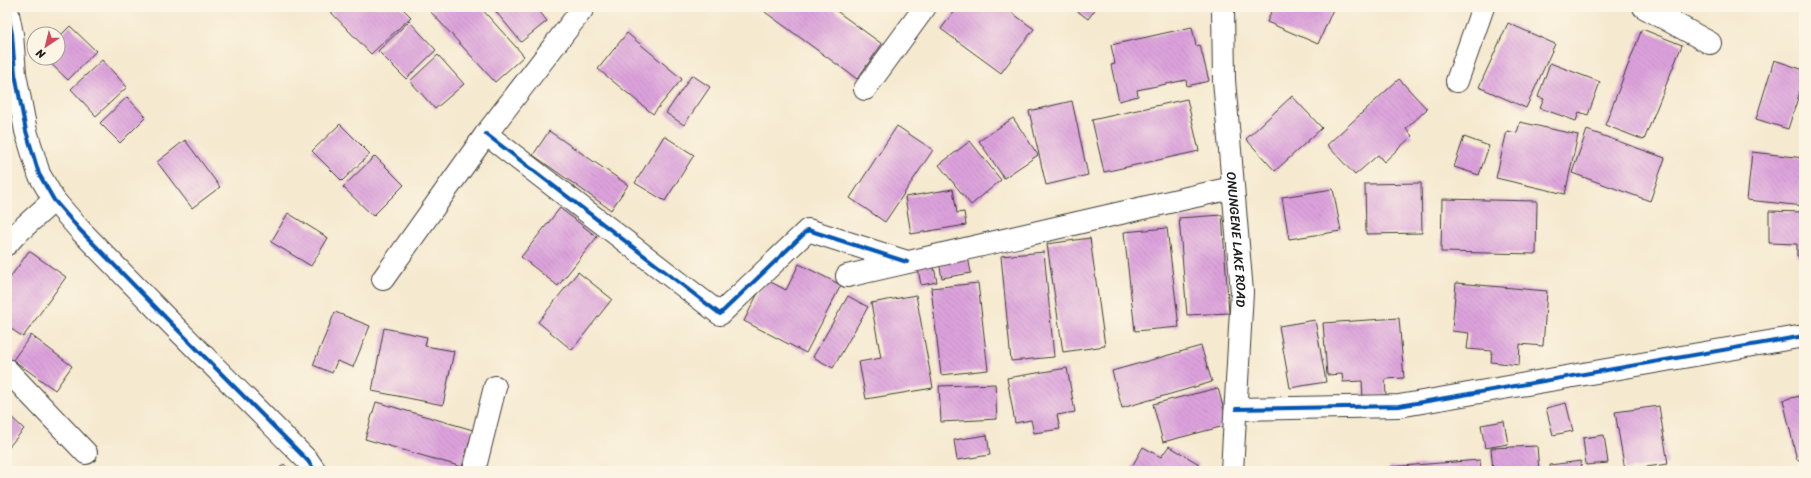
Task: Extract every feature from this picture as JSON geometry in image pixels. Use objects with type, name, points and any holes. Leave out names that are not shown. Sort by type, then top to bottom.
[{"type":"street","points":[[384,278],[486,134],[584,7]]},
{"type":"street","points":[[865,89],[925,7]]},
{"type":"street","name":"ONUNGENE LAKE ROAD","points":[[1223,7],[1224,80],[1242,292],[1232,471]]},
{"type":"street","points":[[1457,81],[1483,7]]},
{"type":"street","points":[[1644,7],[1710,44]]},
{"type":"street","points":[[7,9],[12,34],[15,74],[26,131],[39,174],[54,200],[80,230],[308,461],[315,471]]},
{"type":"street","points":[[486,134],[720,314],[808,230],[907,262]]},
{"type":"street","points":[[847,276],[963,250],[1071,223],[1232,188]]},
{"type":"street","points":[[7,244],[54,200]]},
{"type":"street","points":[[1236,409],[1399,406],[1804,336]]},
{"type":"street","points":[[7,370],[86,453]]},
{"type":"street","points":[[474,471],[496,387]]},
{"type":"building","points":[[326,7],[401,7],[411,17],[371,54]]},
{"type":"building","points":[[435,7],[480,7],[524,56],[495,82],[430,11]]},
{"type":"building","points":[[492,7],[536,7],[547,21],[521,42]]},
{"type":"building","points":[[769,7],[831,7],[882,44],[857,79],[765,12]]},
{"type":"building","points":[[957,7],[1004,7],[1034,29],[1001,73],[941,29]]},
{"type":"building","points":[[1072,7],[1097,7],[1088,19]]},
{"type":"building","points":[[1273,7],[1334,7],[1318,44],[1267,22]]},
{"type":"building","points":[[409,21],[436,50],[406,79],[378,51]]},
{"type":"building","points":[[1508,23],[1555,44],[1526,108],[1479,87]]},
{"type":"building","points":[[70,26],[96,51],[68,80],[53,66],[66,66],[66,30]]},
{"type":"building","points":[[1192,27],[1196,46],[1200,45],[1209,81],[1187,86],[1186,80],[1137,90],[1138,96],[1119,101],[1111,65],[1115,64],[1111,45]]},
{"type":"building","points":[[1642,29],[1682,45],[1644,140],[1605,125]]},
{"type":"building","points":[[627,33],[682,79],[653,114],[598,69]]},
{"type":"building","points":[[438,55],[464,84],[435,109],[410,81]]},
{"type":"building","points":[[102,60],[127,87],[96,116],[71,89]]},
{"type":"building","points":[[1774,60],[1804,70],[1804,79],[1788,129],[1756,119]]},
{"type":"building","points":[[1550,63],[1600,82],[1588,115],[1579,112],[1576,121],[1540,108],[1544,99],[1538,97]]},
{"type":"building","points":[[692,75],[710,87],[684,125],[666,113]]},
{"type":"building","points":[[1399,79],[1427,109],[1406,129],[1412,136],[1384,162],[1378,155],[1355,175],[1327,145]]},
{"type":"building","points":[[1292,96],[1322,128],[1275,171],[1246,139]]},
{"type":"building","points":[[127,97],[146,117],[120,143],[100,123]]},
{"type":"building","points":[[1187,99],[1199,151],[1104,172],[1092,120]]},
{"type":"building","points":[[1072,101],[1088,175],[1046,185],[1029,111]]},
{"type":"building","points":[[1013,118],[1038,155],[1004,178],[979,141]]},
{"type":"building","points":[[1520,122],[1578,135],[1565,194],[1496,178],[1507,131],[1517,133]]},
{"type":"building","points":[[340,124],[370,154],[342,181],[312,151]]},
{"type":"building","points":[[897,126],[933,150],[885,222],[850,198]]},
{"type":"building","points":[[1587,130],[1665,158],[1650,201],[1572,173]]},
{"type":"building","points":[[549,131],[628,185],[611,210],[533,155]]},
{"type":"building","points":[[664,136],[694,155],[665,201],[635,183]]},
{"type":"building","points":[[1464,137],[1489,146],[1479,175],[1454,167]]},
{"type":"building","points":[[185,140],[220,187],[192,208],[157,162]]},
{"type":"building","points":[[970,141],[1001,180],[971,205],[939,165]]},
{"type":"building","points":[[1752,152],[1804,158],[1804,206],[1747,200]]},
{"type":"building","points":[[375,156],[404,185],[373,216],[343,187]]},
{"type":"building","points":[[1421,183],[1422,233],[1366,234],[1365,184]]},
{"type":"building","points":[[953,189],[957,213],[964,212],[966,225],[911,234],[905,197]]},
{"type":"building","points":[[1333,189],[1341,231],[1289,239],[1282,197]]},
{"type":"building","points":[[1442,199],[1537,201],[1536,254],[1441,252]]},
{"type":"building","points":[[560,208],[597,237],[558,286],[521,257]]},
{"type":"building","points":[[1769,211],[1804,212],[1804,256],[1797,256],[1797,244],[1769,243]]},
{"type":"building","points":[[288,213],[328,238],[311,266],[271,242]]},
{"type":"building","points":[[1222,215],[1229,313],[1187,315],[1179,218]]},
{"type":"building","points":[[1167,228],[1179,327],[1135,331],[1124,232]]},
{"type":"building","points":[[1090,238],[1105,346],[1063,352],[1047,244]]},
{"type":"building","points":[[29,251],[66,277],[23,337],[7,326],[7,282]]},
{"type":"building","points":[[1044,252],[1054,357],[1011,361],[1001,256]]},
{"type":"building","points":[[968,257],[971,273],[942,278],[939,262]]},
{"type":"building","points":[[933,262],[937,282],[921,285],[917,264]]},
{"type":"building","points":[[799,264],[841,285],[806,353],[744,321],[765,279],[786,290]]},
{"type":"building","points":[[578,272],[612,299],[572,350],[538,322]]},
{"type":"building","points":[[978,283],[988,370],[941,375],[931,288]]},
{"type":"building","points":[[1456,283],[1547,291],[1543,346],[1520,344],[1519,365],[1491,362],[1492,351],[1467,349],[1469,333],[1452,331]]},
{"type":"building","points":[[916,295],[933,388],[866,399],[859,362],[881,358],[871,303]]},
{"type":"building","points":[[848,296],[868,307],[833,368],[813,357]]},
{"type":"building","points":[[335,312],[370,326],[353,367],[337,361],[332,373],[313,365]]},
{"type":"building","points":[[1399,318],[1404,378],[1385,379],[1386,395],[1363,397],[1362,381],[1343,382],[1342,374],[1327,375],[1323,323]]},
{"type":"building","points":[[1315,320],[1326,382],[1290,388],[1279,326]]},
{"type":"building","points":[[384,328],[427,337],[425,346],[454,351],[443,405],[372,391]]},
{"type":"building","points":[[31,335],[72,366],[55,390],[13,360]]},
{"type":"building","points":[[1201,346],[1212,382],[1122,408],[1112,371]]},
{"type":"building","points":[[1067,368],[1075,412],[1057,415],[1060,429],[1034,433],[1031,420],[1015,423],[1007,378]]},
{"type":"building","points":[[995,384],[997,419],[941,422],[939,386]]},
{"type":"building","points":[[1218,388],[1228,425],[1163,442],[1153,404]]},
{"type":"building","points":[[1804,395],[1804,459],[1797,460],[1783,400]]},
{"type":"building","points":[[376,402],[473,430],[462,467],[365,439]]},
{"type":"building","points":[[1566,403],[1573,431],[1553,435],[1546,408]]},
{"type":"building","points":[[1659,406],[1668,464],[1625,470],[1615,412]]},
{"type":"building","points":[[7,413],[24,429],[7,449]]},
{"type":"building","points":[[1504,421],[1508,444],[1485,448],[1481,425]]},
{"type":"building","points":[[987,435],[990,455],[957,460],[954,440]]},
{"type":"building","points":[[1604,435],[1608,463],[1586,465],[1583,438]]},
{"type":"building","points":[[1169,446],[1199,464],[1194,471],[1130,470],[1143,447],[1161,457]]},
{"type":"building","points":[[1537,446],[1539,471],[1493,471],[1491,448]]},
{"type":"building","points":[[1480,460],[1481,471],[1390,471],[1389,467]]},
{"type":"building","points":[[1581,461],[1582,471],[1551,471],[1550,465]]},
{"type":"building","points":[[284,464],[290,471],[276,471]]},
{"type":"cycle path","points":[[7,9],[12,34],[15,74],[26,131],[39,174],[54,200],[80,230],[308,461],[315,471]]},
{"type":"cycle path","points":[[486,134],[720,314],[808,230],[907,262]]},
{"type":"cycle path","points":[[1236,409],[1399,406],[1804,336]]}]
